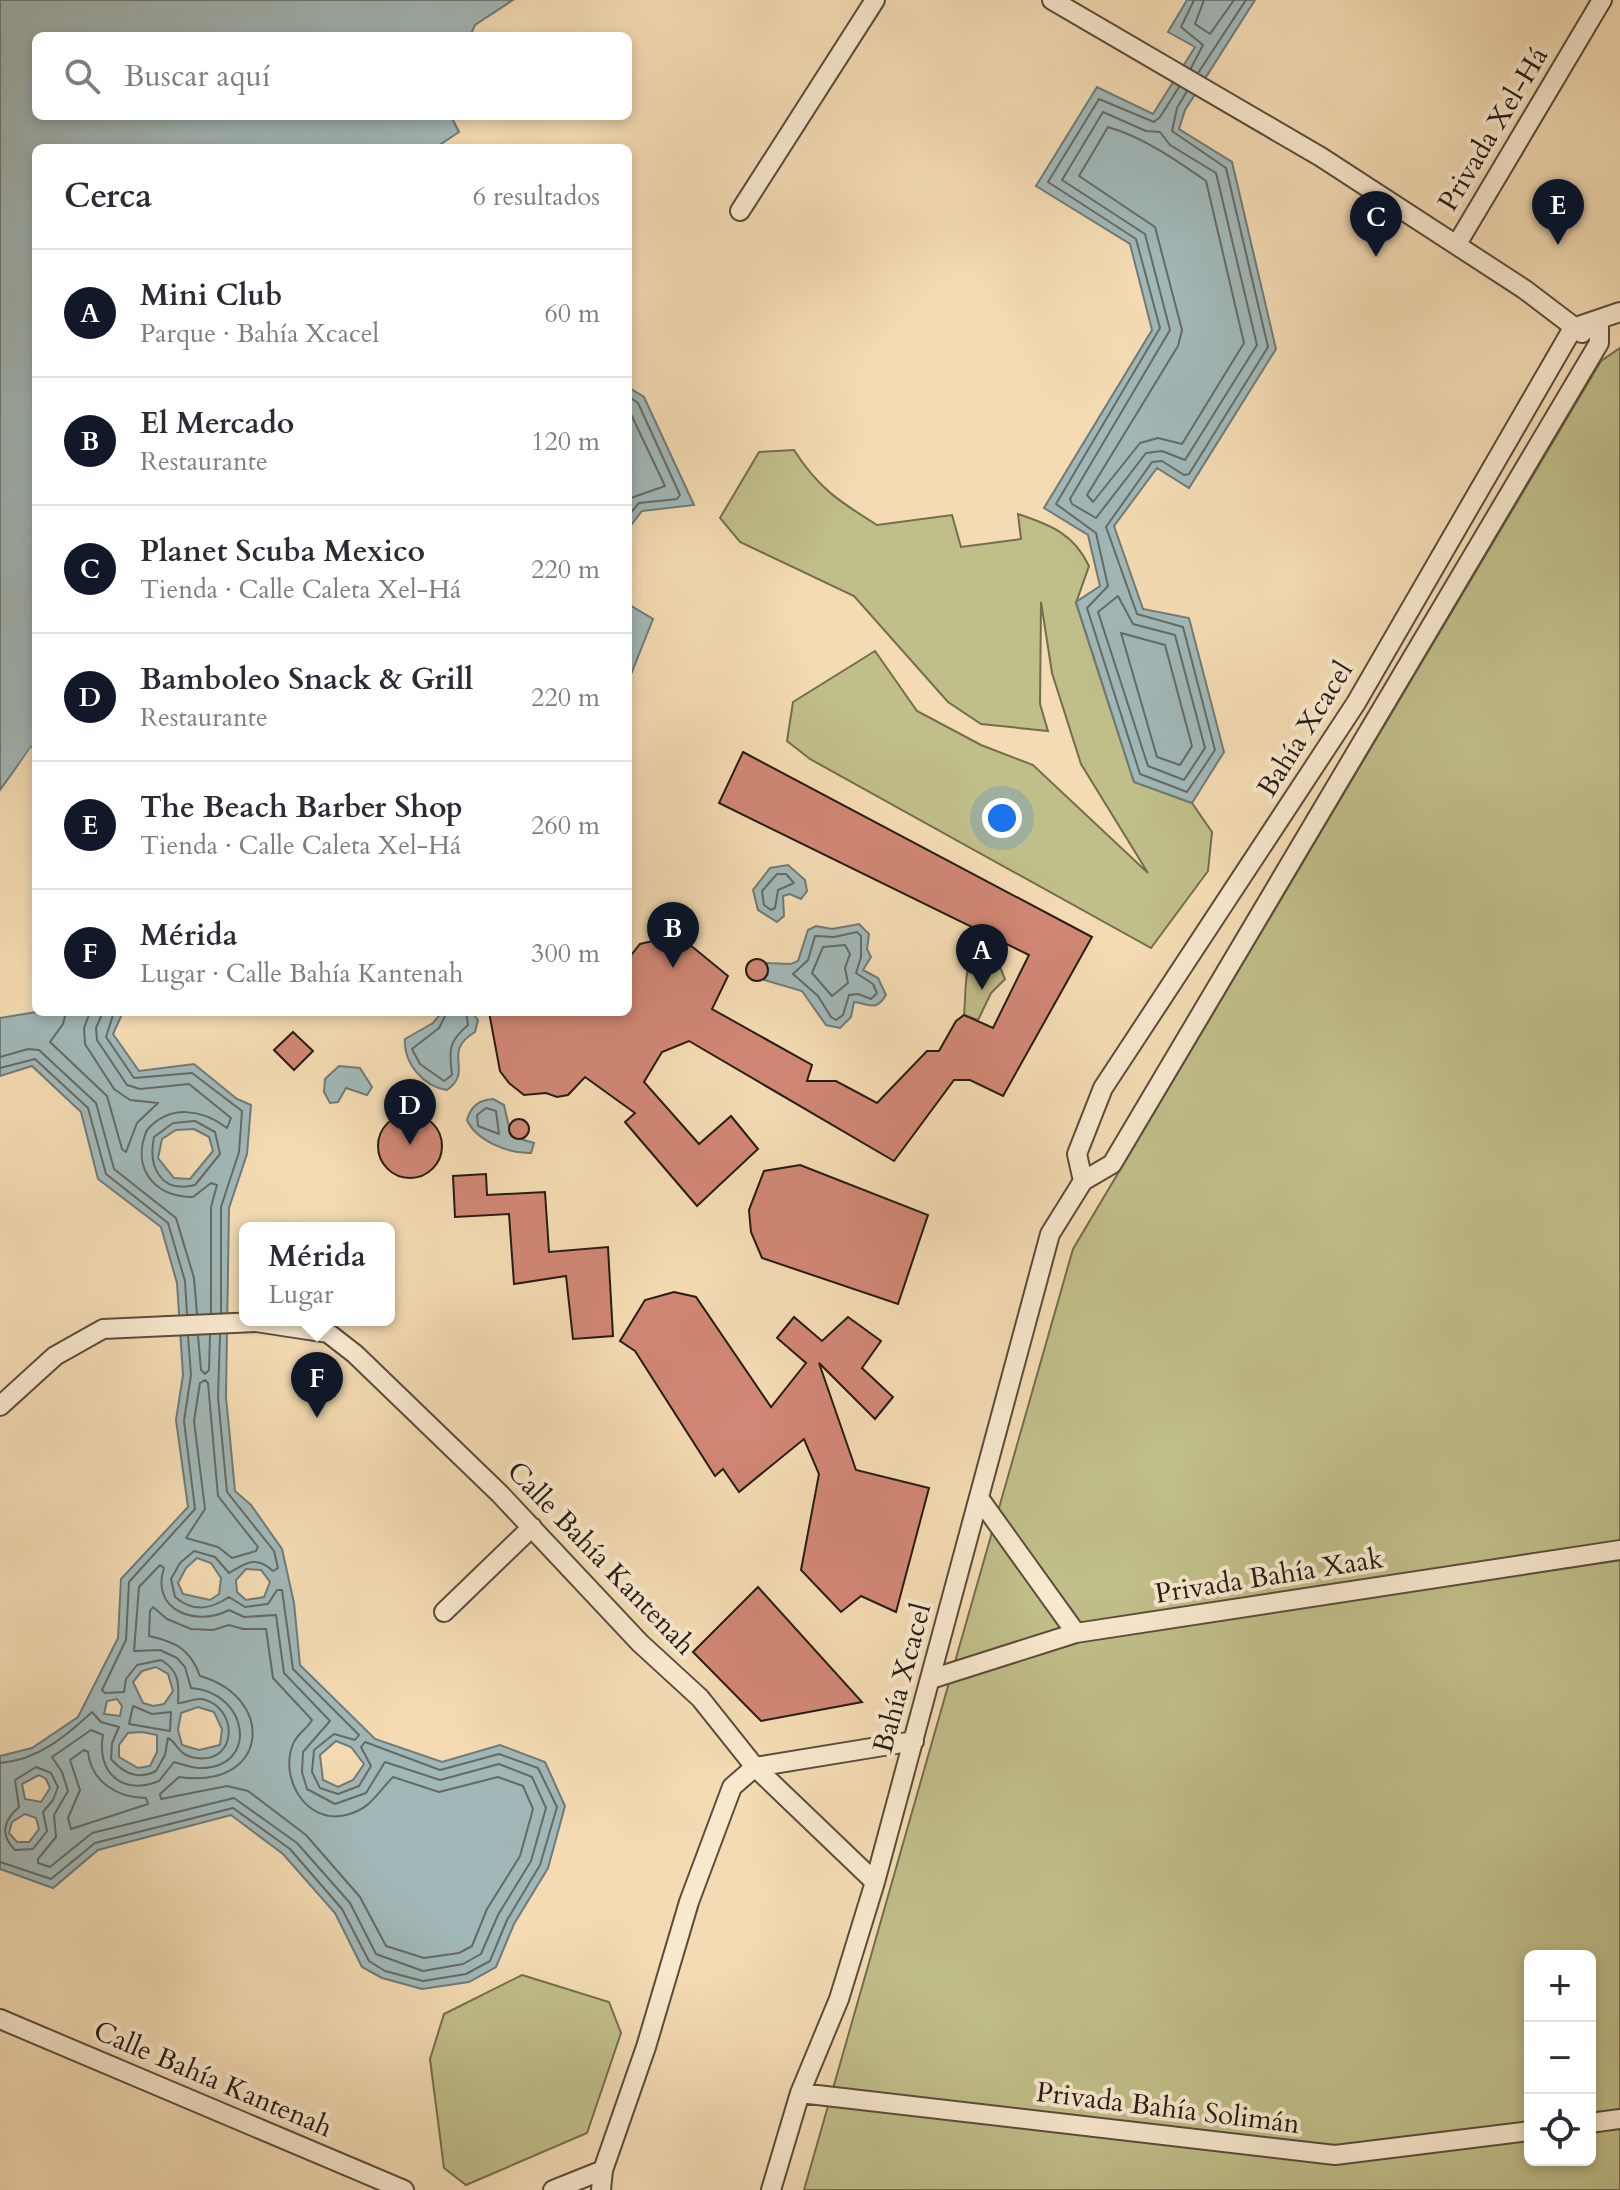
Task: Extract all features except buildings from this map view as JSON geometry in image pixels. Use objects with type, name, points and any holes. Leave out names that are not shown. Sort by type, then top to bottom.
[{"type":"street","points":[[740,211],[875,0]]},
{"type":"street","points":[[1052,0],[1321,157],[1457,244],[1573,328],[1599,343],[1599,319]]},
{"type":"street","name":"Privada Xel-Há","points":[[1457,244],[1602,0]]},
{"type":"street","points":[[1573,328],[1620,312]]},
{"type":"street","name":"Bahía Xcacel","points":[[1083,1181],[1077,1154],[1103,1088],[1356,703],[1573,328]]},
{"type":"street","name":"Bahía Xcacel","points":[[771,2190],[800,2093],[839,1999],[875,1882],[1050,1234],[1083,1181],[1112,1164],[1599,343]]},
{"type":"street","name":"Calle Bahía Kantenah","points":[[0,1406],[55,1356],[103,1329],[239,1323]]},
{"type":"street","name":"Calle Bahía Kantenah","points":[[282,1326],[328,1333],[366,1364],[532,1527],[640,1643],[700,1698],[755,1767],[875,1882]]},
{"type":"street","points":[[979,1498],[1076,1633]]},
{"type":"street","points":[[444,1612],[532,1527]]},
{"type":"street","name":"Privada Bahía Xaak","points":[[931,1679],[1076,1633],[1620,1550]]},
{"type":"street","points":[[601,2190],[603,2170],[646,2047],[689,1902],[732,1787],[755,1767],[914,1741]]},
{"type":"street","name":"Calle Bahía Kantenah","points":[[0,2019],[404,2190]]},
{"type":"street","name":"Privada Bahía Solimán","points":[[800,2093],[1335,2155],[1524,2132]]},
{"type":"street","points":[[1596,2122],[1620,2119]]},
{"type":"street","points":[[553,2190],[603,2170]]},
{"type":"shaded area","points":[[1620,348],[1620,2190],[804,2190],[1073,1249],[1601,361]]},
{"type":"shaded area","points":[[794,450],[812,475],[831,493],[877,525],[952,515],[961,547],[1021,539],[1018,514],[1060,532],[1083,555],[1089,566],[1076,603],[1134,782],[1192,803],[1212,832],[1208,871],[1151,948],[810,759],[787,741],[793,702],[875,651],[917,711],[981,745],[1033,765],[1148,873],[1081,764],[1052,673],[1041,602],[1040,704],[1048,731],[981,724],[948,702],[854,596],[740,542],[720,518],[759,452]]},
{"type":"shaded area","points":[[987,955],[997,960],[1005,979],[991,993],[978,1020],[964,1015],[966,977],[972,956]]},
{"type":"shaded area","points":[[522,1975],[609,2002],[621,2033],[587,2133],[466,2185],[444,2168],[430,2059],[444,2014]]},
{"type":"water","points":[[0,0],[513,0],[475,25],[472,32],[32,32],[32,120],[453,120],[459,132],[441,144],[32,144],[32,748],[0,790]]},
{"type":"water","points":[[1187,0],[1255,0],[1185,110],[1179,129],[1232,162],[1276,349],[1189,488],[1157,468],[1114,526],[1143,609],[1189,618],[1224,752],[1192,803],[1134,782],[1076,602],[1100,586],[1088,535],[1044,508],[1152,330],[1130,244],[1036,186],[1097,87],[1153,114],[1195,47],[1168,32]]},
{"type":"water","points":[[632,390],[644,397],[694,505],[642,511],[632,524]]},
{"type":"water","points":[[632,606],[653,619],[632,672]]},
{"type":"water","points":[[788,865],[805,880],[807,891],[801,899],[790,894],[783,896],[784,916],[777,922],[758,910],[753,890],[770,868]]},
{"type":"water","points":[[859,924],[869,934],[867,949],[871,957],[863,970],[878,978],[886,995],[872,1006],[854,1002],[851,1017],[840,1028],[826,1025],[802,991],[764,980],[768,974],[766,963],[791,964],[798,961],[808,930],[816,926],[832,929]]},
{"type":"water","points":[[32,1013],[32,1016],[121,1016],[113,1034],[139,1071],[194,1064],[237,1099],[251,1105],[247,1154],[229,1208],[226,1397],[235,1491],[251,1505],[282,1549],[294,1603],[300,1665],[375,1739],[442,1762],[500,1745],[545,1762],[565,1806],[548,1868],[514,1924],[496,1967],[469,1982],[422,1989],[382,1978],[362,1967],[335,1913],[283,1854],[231,1815],[98,1850],[53,1888],[0,1869],[0,1756],[32,1748],[78,1717],[118,1638],[121,1579],[188,1507],[176,1420],[183,1375],[177,1283],[161,1227],[98,1179],[81,1112],[32,1066],[0,1076],[0,1018]],"holes":[[[194,1129],[209,1137],[213,1151],[190,1179],[174,1178],[158,1158],[162,1139],[176,1130]],[[197,1558],[211,1563],[221,1578],[219,1594],[210,1600],[183,1594],[178,1583],[186,1568]],[[246,1569],[261,1570],[270,1582],[264,1597],[246,1600],[237,1592],[236,1580]],[[156,1667],[168,1674],[173,1691],[164,1704],[153,1706],[143,1703],[133,1682],[142,1671]],[[117,1699],[122,1706],[120,1716],[104,1714],[107,1701]],[[198,1707],[214,1712],[222,1729],[220,1745],[199,1750],[182,1745],[178,1730],[181,1713]],[[128,1733],[157,1735],[157,1752],[150,1766],[138,1768],[119,1757],[119,1745]],[[336,1741],[351,1747],[364,1764],[353,1780],[338,1787],[323,1780],[320,1755]],[[39,1775],[46,1779],[50,1788],[41,1802],[25,1799],[22,1784]],[[25,1814],[36,1818],[39,1829],[29,1842],[17,1842],[9,1833],[12,1822]]]},
{"type":"water","points":[[439,1016],[475,1016],[478,1020],[475,1032],[460,1047],[458,1075],[447,1090],[423,1079],[411,1065],[405,1048],[405,1039],[433,1023]]},
{"type":"water","points":[[339,1066],[360,1068],[372,1087],[367,1095],[346,1088],[338,1102],[330,1103],[324,1092],[325,1079]]},
{"type":"water","points":[[493,1099],[504,1105],[511,1136],[534,1143],[531,1153],[494,1144],[471,1127],[467,1120],[473,1107]]},
{"type":"pier","points":[[31,747],[32,755],[0,794]]},
{"type":"place","name":"The Beach Barber Shop","points":[[1558,245]]},
{"type":"place","name":"Planet Scuba Mexico","points":[[1376,257]]},
{"type":"place","name":"El Mercado","points":[[673,968]]},
{"type":"place","name":"Mini Club","points":[[982,990]]},
{"type":"place","name":"Bamboleo Snack & Grill","points":[[410,1145]]},
{"type":"place","name":"Mérida","points":[[317,1418]]}]
